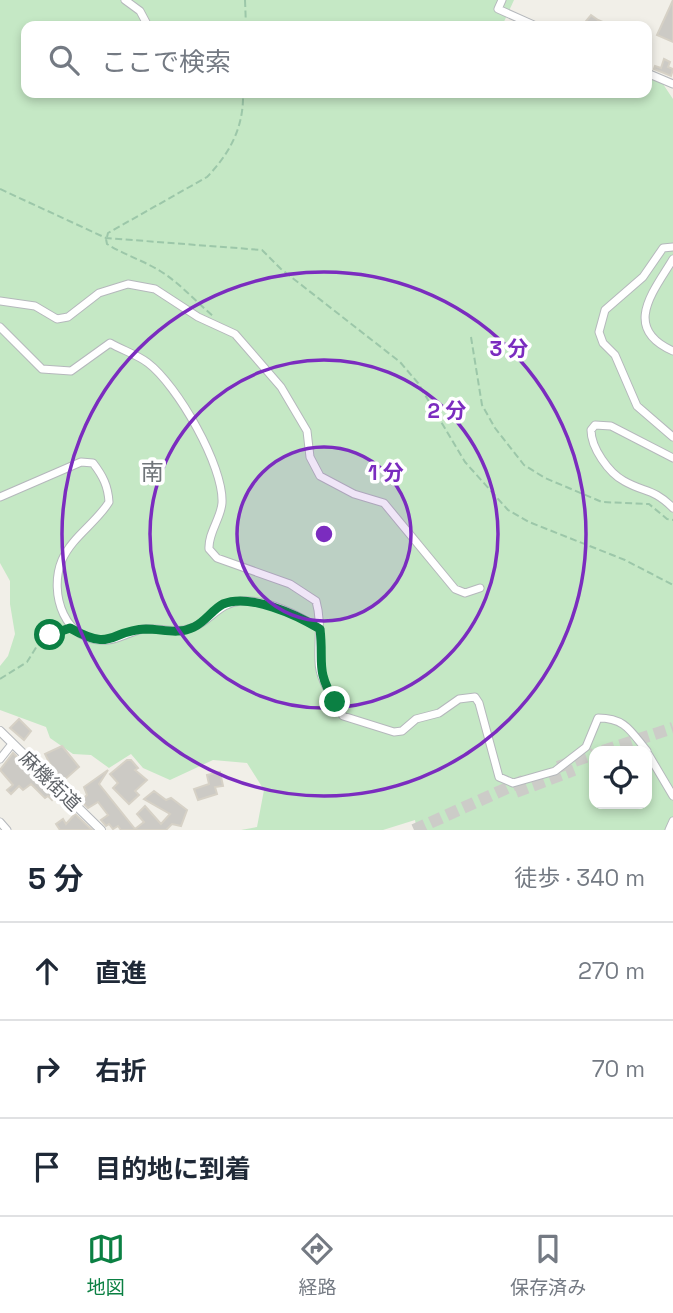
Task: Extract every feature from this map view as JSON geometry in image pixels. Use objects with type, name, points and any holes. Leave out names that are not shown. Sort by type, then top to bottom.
[{"type":"street","points":[[125,0],[140,11],[145,21]]},
{"type":"street","points":[[502,0],[498,9],[525,21]]},
{"type":"street","points":[[652,75],[673,84]]},
{"type":"street","points":[[673,247],[663,248],[643,277],[612,301],[600,320],[599,331],[603,343],[615,355],[637,406],[673,438]]},
{"type":"street","points":[[673,259],[648,297],[645,321],[650,335],[673,351]]},
{"type":"street","points":[[0,301],[35,306],[57,319],[68,317],[99,293],[128,284],[155,289],[198,317],[235,334],[281,387],[307,430],[310,457],[320,476],[354,494],[384,503],[459,592],[480,588]]},
{"type":"street","points":[[0,327],[42,369],[71,371],[110,343],[146,361],[158,372],[203,439],[220,479],[222,503],[209,542],[211,552],[217,558],[238,563],[305,592],[316,601],[321,618],[318,662],[323,682],[344,716],[394,732],[402,730],[416,719],[439,713],[459,699],[475,697],[480,703],[492,762],[499,777],[506,782],[529,780],[555,771],[586,747],[598,718],[613,718],[632,729],[644,746]]},
{"type":"street","points":[[673,458],[611,426],[595,425],[591,430],[599,454],[611,470],[624,481],[659,493],[673,508]]},
{"type":"street","points":[[0,497],[81,462],[93,463],[101,473],[108,488],[108,502],[71,544],[58,570],[58,596],[70,628],[88,638],[107,640],[145,629],[167,633],[193,628],[223,604],[243,601],[295,613],[320,629]]},
{"type":"street","name":"麻機街道","points":[[0,731],[100,830]]},
{"type":"street","points":[[0,759],[12,744]]},
{"type":"street","points":[[652,760],[673,796]]},
{"type":"street","points":[[669,830],[673,821]]},
{"type":"street","points":[[0,822],[7,830]]},
{"type":"path","points":[[245,0],[246,21]]},
{"type":"path","points":[[215,317],[187,290],[158,270],[107,244],[106,238],[108,233],[207,177],[234,141],[243,98]]},
{"type":"path","points":[[0,189],[106,238],[262,250],[281,269],[400,362],[418,383],[465,462],[508,510],[537,526],[625,560],[673,585]]},
{"type":"path","points":[[471,337],[482,405],[495,428],[524,465],[545,478],[602,502],[649,504],[667,519],[673,520]]},
{"type":"path","points":[[0,679],[27,662],[42,638],[70,628]]},
{"type":"green space","points":[[0,0],[514,0],[504,21],[21,21],[21,98],[652,98],[652,79],[663,84],[673,99],[673,830],[417,830],[415,820],[383,830],[241,830],[257,827],[264,790],[247,763],[213,760],[170,780],[143,768],[131,754],[109,768],[91,755],[73,754],[50,738],[46,727],[0,710],[0,666],[8,656],[15,634],[10,604],[10,581],[0,563]]},
{"type":"building","points":[[673,0],[673,42],[657,35]]},
{"type":"building","points":[[591,15],[600,21],[586,21]]},
{"type":"building","points":[[664,59],[670,62],[668,67],[673,69],[671,76],[654,69],[655,66],[661,68]]},
{"type":"building","points":[[19,719],[31,731],[24,740],[10,728]]},
{"type":"building","points":[[62,746],[79,767],[62,782],[50,770],[52,768],[45,754]]},
{"type":"building","points":[[13,753],[56,795],[52,800],[48,796],[45,798],[31,784],[23,790],[19,786],[11,794],[7,790],[13,785],[0,770]]},
{"type":"building","points":[[127,760],[131,760],[138,768],[135,770],[147,780],[135,791],[139,795],[129,804],[113,788],[118,783],[110,774]]},
{"type":"building","points":[[108,770],[99,784],[135,829],[144,822],[137,814],[145,806],[161,824],[170,814],[144,799],[154,791],[166,800],[171,798],[187,810],[181,826],[172,824],[166,830],[121,830],[118,826],[113,829],[109,824],[106,826],[101,820],[108,815],[98,802],[88,808],[81,801],[87,795],[84,787]]},
{"type":"building","points":[[220,772],[223,786],[215,787],[217,794],[198,800],[194,789],[209,784],[207,775]]},
{"type":"building","points":[[75,814],[92,830],[60,830],[56,824],[63,819],[66,824]]},
{"type":"tunnel","points":[[618,746],[673,728]]},
{"type":"tunnel","points":[[558,767],[589,756]]},
{"type":"tunnel","points":[[516,792],[574,770]]},
{"type":"tunnel","points":[[414,830],[525,780]]},
{"type":"district","name":"南","points":[[152,472]]},
{"type":"route","points":[[50,635],[70,628],[88,638],[107,640],[145,629],[167,633],[193,628],[223,604],[243,601],[295,613],[320,629],[318,662],[323,682],[335,702]]}]
